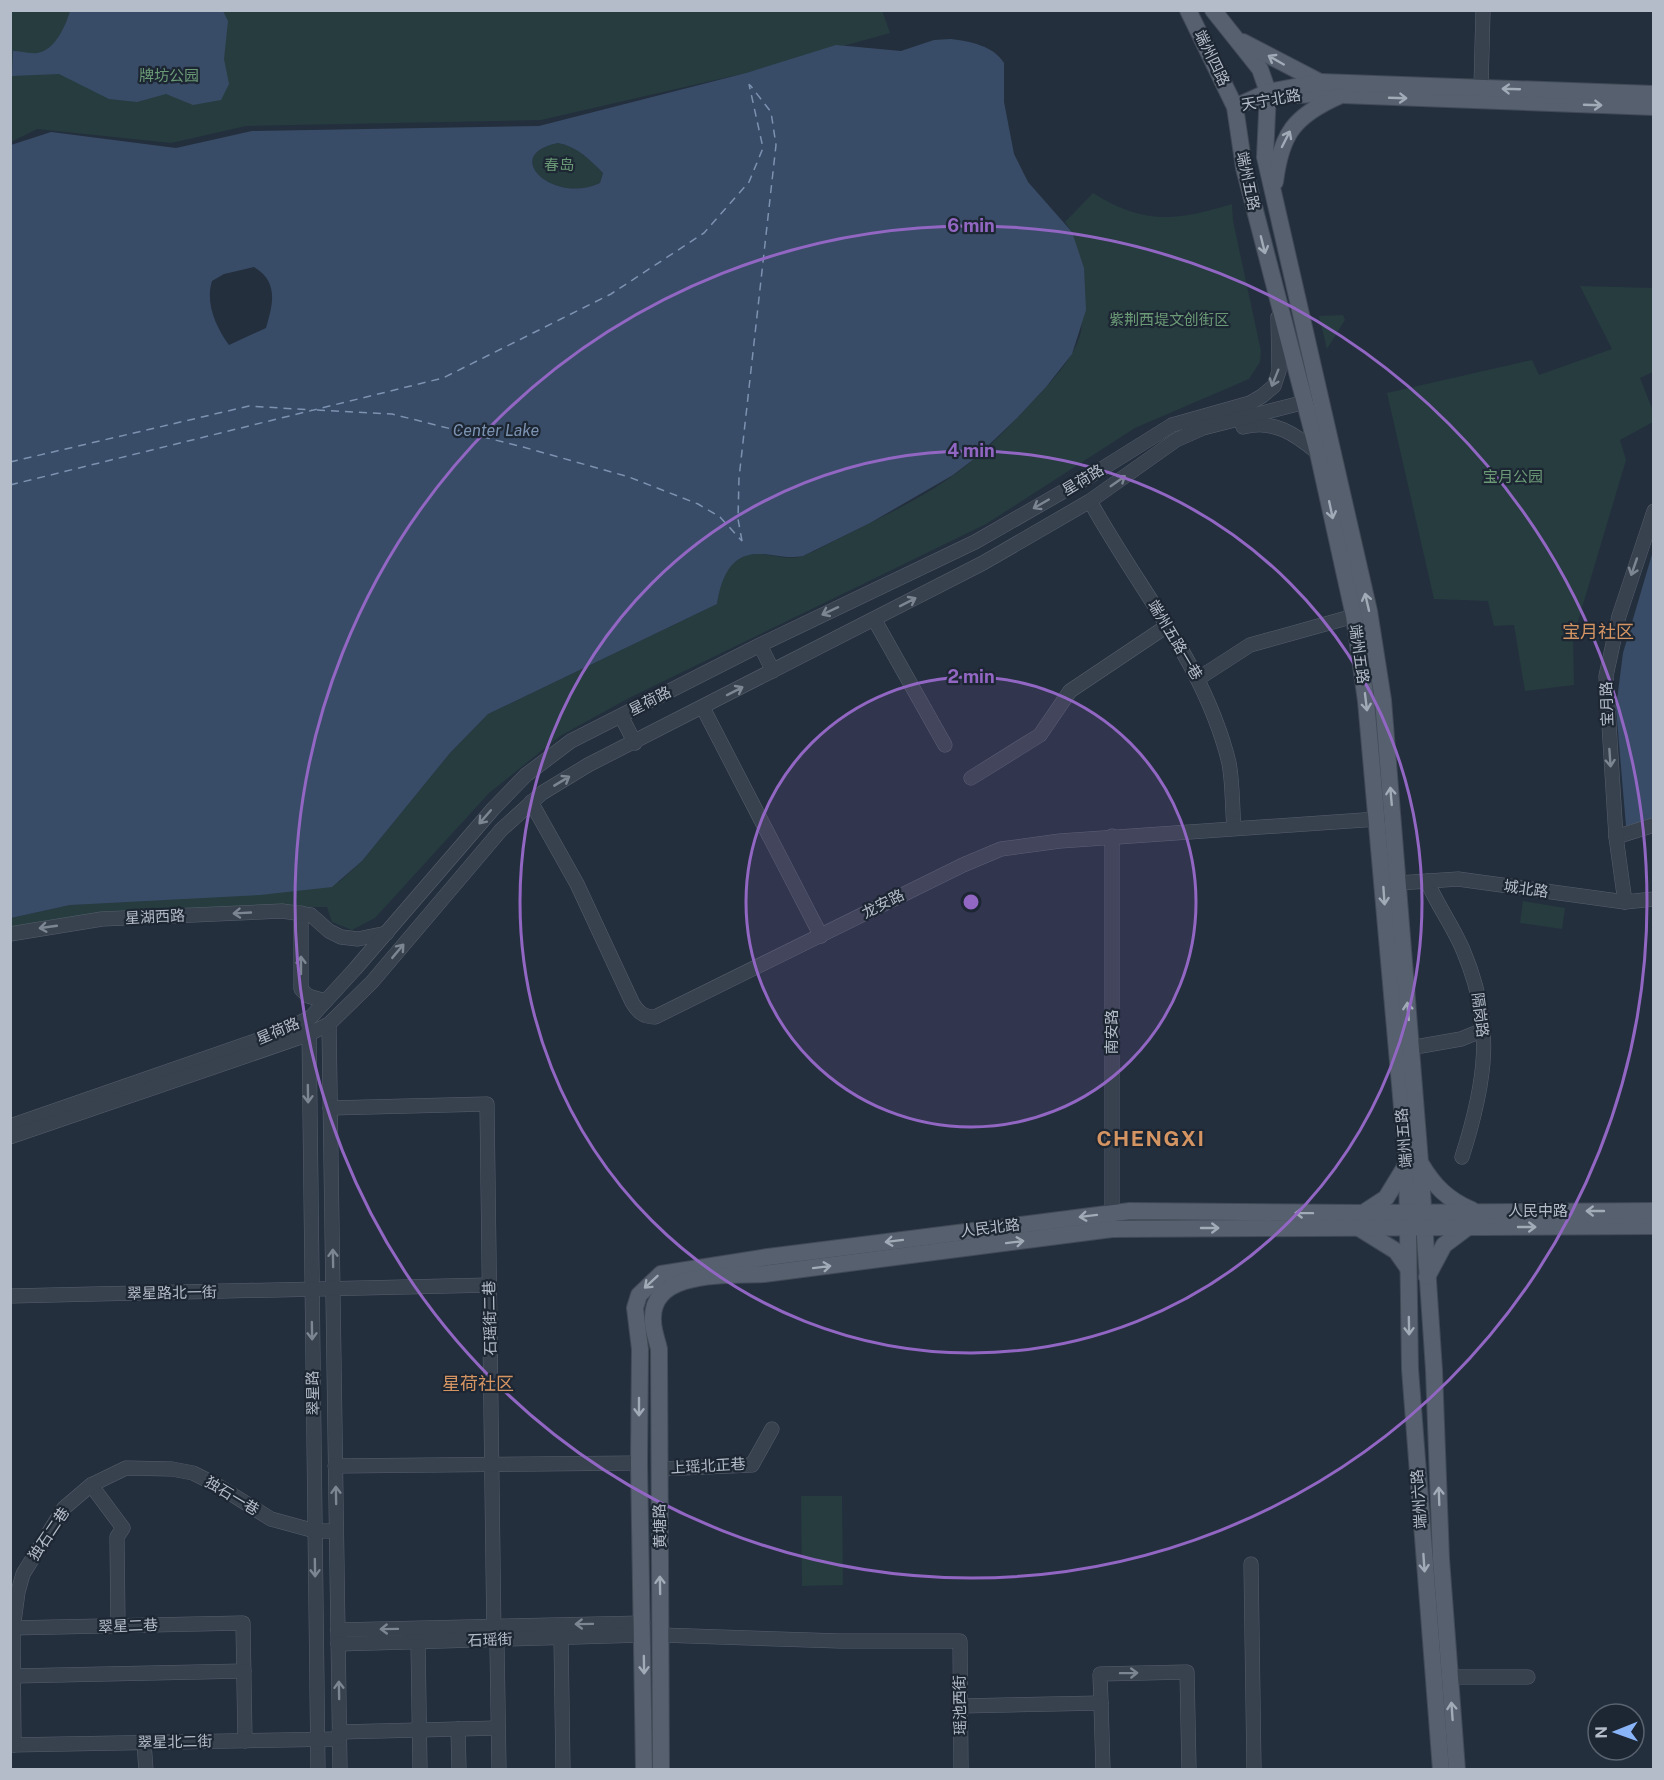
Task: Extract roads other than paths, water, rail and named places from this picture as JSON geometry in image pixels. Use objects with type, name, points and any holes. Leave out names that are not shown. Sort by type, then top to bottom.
[{"type":"main road","name":"端州四路","points":[[1188,10],[1210,50],[1235,107]]},
{"type":"main road","name":"端州四路","points":[[1213,10],[1231,36],[1260,69],[1269,97]]},
{"type":"main road","points":[[1210,50],[1220,55],[1227,53],[1231,48],[1231,36],[1297,72],[1321,82]]},
{"type":"main road","name":"天宁北路","points":[[1235,107],[1321,82],[1653,94]]},
{"type":"main road","name":"天宁北路","points":[[1269,97],[1305,94],[1653,107]]},
{"type":"main road","points":[[1273,195],[1278,156],[1287,134],[1306,113],[1340,96]]},
{"type":"main road","name":"端州五路","points":[[1269,97],[1265,157],[1312,400],[1318,453],[1354,616],[1366,701],[1392,819],[1398,883],[1415,1220]]},
{"type":"main road","name":"端州五路","points":[[1235,107],[1244,168],[1277,300],[1312,400],[1370,611],[1389,700],[1392,819],[1413,1163]]},
{"type":"main road","points":[[1408,1268],[1396,1251],[1366,1220],[1413,1163],[1443,1194],[1455,1203],[1475,1211]]},
{"type":"main road","name":"人民中路","points":[[1415,1220],[1475,1211],[1653,1211]]},
{"type":"main road","name":"人民北路","points":[[640,1349],[637,1301],[648,1284],[660,1274],[1112,1221],[1415,1220]]},
{"type":"main road","name":"人民中路","points":[[1415,1220],[1468,1227],[1653,1226]]},
{"type":"main road","name":"端州六路","points":[[1415,1220],[1408,1268],[1411,1391],[1441,1770]]},
{"type":"main road","name":"端州六路","points":[[1415,1220],[1427,1278],[1449,1677],[1457,1770]]},
{"type":"main road","name":"人民北路","points":[[667,1288],[682,1281],[764,1274],[1112,1221]]},
{"type":"main road","points":[[1427,1278],[1444,1245],[1468,1227]]},
{"type":"main road","name":"黄塘路","points":[[661,1770],[659,1349],[652,1322],[659,1295],[667,1288]]},
{"type":"main road","name":"黄塘路","points":[[640,1349],[639,1463],[645,1770]]},
{"type":"street","points":[[1481,87],[1483,10]]},
{"type":"street","name":"星荷路","points":[[10,1126],[281,1032],[311,1017],[387,933],[493,809],[526,775],[571,741],[760,645],[975,542],[1092,475],[1172,425],[1250,403],[1262,396],[1274,386],[1279,371],[1277,300]]},
{"type":"street","name":"星荷路","points":[[10,1137],[308,1035],[329,1024],[372,982],[501,830],[531,802],[588,765],[635,743],[983,562],[1090,501],[1176,440],[1203,428],[1312,400]]},
{"type":"street","points":[[1176,440],[1263,423],[1284,429],[1318,453]]},
{"type":"street","name":"端州五路一巷","points":[[1090,501],[1199,678],[1218,726],[1229,766],[1234,827]]},
{"type":"street","name":"宝月路","points":[[1625,902],[1616,837],[1606,676],[1619,616],[1653,511]]},
{"type":"street","points":[[1199,678],[1250,645],[1354,616]]},
{"type":"street","points":[[874,619],[945,745]]},
{"type":"street","points":[[971,778],[1040,735],[1070,691],[1167,626]]},
{"type":"street","points":[[760,645],[773,671]]},
{"type":"street","points":[[703,708],[821,936]]},
{"type":"street","points":[[621,716],[635,743]]},
{"type":"street","name":"龙安路","points":[[531,802],[577,884],[632,1002],[646,1017],[667,1013],[983,855],[1002,849],[1112,836],[1392,819]]},
{"type":"street","points":[[1616,837],[1653,825]]},
{"type":"street","name":"南安路","points":[[1112,836],[1112,1221]]},
{"type":"street","name":"城北路","points":[[1398,883],[1458,879],[1625,902],[1653,899]]},
{"type":"street","name":"隔岗路","points":[[1427,881],[1438,907],[1462,948],[1476,984],[1483,1030],[1485,1063],[1476,1111],[1462,1157]]},
{"type":"street","points":[[326,1001],[308,996],[301,989],[301,913],[311,915],[341,937],[358,939],[387,933]]},
{"type":"street","name":"星湖西路","points":[[10,934],[102,919],[301,913]]},
{"type":"street","points":[[355,969],[372,982]]},
{"type":"street","name":"翠星路","points":[[311,1017],[308,1058],[318,1770]]},
{"type":"street","name":"翠星路","points":[[329,1024],[340,1770]]},
{"type":"street","points":[[1421,1046],[1461,1039],[1483,1030]]},
{"type":"street","points":[[308,1058],[330,1056]]},
{"type":"street","name":"石瑶街二巷","points":[[330,1108],[487,1104],[494,1633],[497,1644],[499,1770]]},
{"type":"street","name":"翠星路北一街","points":[[11,1295],[490,1285]]},
{"type":"street","name":"上瑶北正巷","points":[[659,1468],[752,1465],[772,1429]]},
{"type":"street","points":[[335,1466],[639,1463]]},
{"type":"street","name":"独石一巷","points":[[126,1468],[172,1469],[193,1473],[217,1485],[271,1519],[315,1531],[336,1531]]},
{"type":"street","name":"独石二巷","points":[[12,1745],[12,1629],[23,1574],[64,1508],[90,1485],[126,1468]]},
{"type":"street","points":[[90,1485],[123,1528],[117,1537],[118,1626]]},
{"type":"street","points":[[1251,1564],[1254,1770]]},
{"type":"street","name":"翠星二巷","points":[[12,1629],[243,1623],[244,1671]]},
{"type":"street","name":"石瑶街","points":[[338,1637],[643,1629]]},
{"type":"street","name":"石瑶街","points":[[338,1637],[418,1642],[494,1633],[561,1638],[643,1629]]},
{"type":"street","name":"瑶池西街","points":[[661,1635],[840,1641],[960,1641],[961,1770]]},
{"type":"street","points":[[561,1638],[563,1770]]},
{"type":"street","points":[[418,1642],[420,1770]]},
{"type":"street","points":[[13,1676],[244,1671],[245,1741]]},
{"type":"street","points":[[1103,1770],[1100,1674],[1187,1672],[1189,1770]]},
{"type":"street","points":[[1449,1677],[1528,1677]]},
{"type":"street","points":[[960,1706],[1101,1703]]},
{"type":"street","name":"翠星北二街","points":[[12,1745],[317,1740],[339,1735],[498,1728]]},
{"type":"street","points":[[458,1729],[459,1770]]},
{"type":"street","points":[[144,1743],[146,1770]]},
{"type":"water","points":[[70,11],[223,11],[228,21],[224,59],[229,84],[221,100],[193,105],[166,94],[137,102],[109,99],[59,74],[12,76],[13,51],[37,53],[49,48],[63,30]]},
{"type":"water","name":"Center Lake","points":[[951,39],[980,45],[994,52],[1004,63],[1004,102],[1014,154],[1028,182],[1072,232],[1084,268],[1086,310],[1072,354],[1046,387],[974,459],[953,475],[870,523],[803,556],[761,554],[742,557],[729,569],[721,585],[717,604],[488,714],[450,753],[362,861],[332,887],[260,895],[70,905],[11,918],[11,145],[51,132],[176,148],[252,131],[539,126],[746,73],[836,45],[901,51],[934,40]],"holes":[[[558,143],[583,154],[593,163],[603,173],[600,183],[583,188],[566,188],[540,176],[533,167],[533,157],[541,149]],[[254,267],[262,273],[271,287],[272,302],[266,328],[229,345],[213,314],[210,298],[212,281],[224,274]]]},
{"type":"water","points":[[1653,551],[1653,819],[1626,826],[1616,708],[1623,653]]},
{"type":"district","name":"宝月社区","points":[[1598,632]]},
{"type":"district","name":"CHENGXI","points":[[1151,1139]]},
{"type":"district","name":"星荷社区","points":[[478,1384]]},
{"type":"park label","name":"牌坊公园","points":[[169,76]]},
{"type":"park label","name":"春岛","points":[[559,165]]},
{"type":"park label","name":"紫荆西堤文创街区","points":[[1169,320]]},
{"type":"park label","name":"宝月公园","points":[[1513,477]]}]
